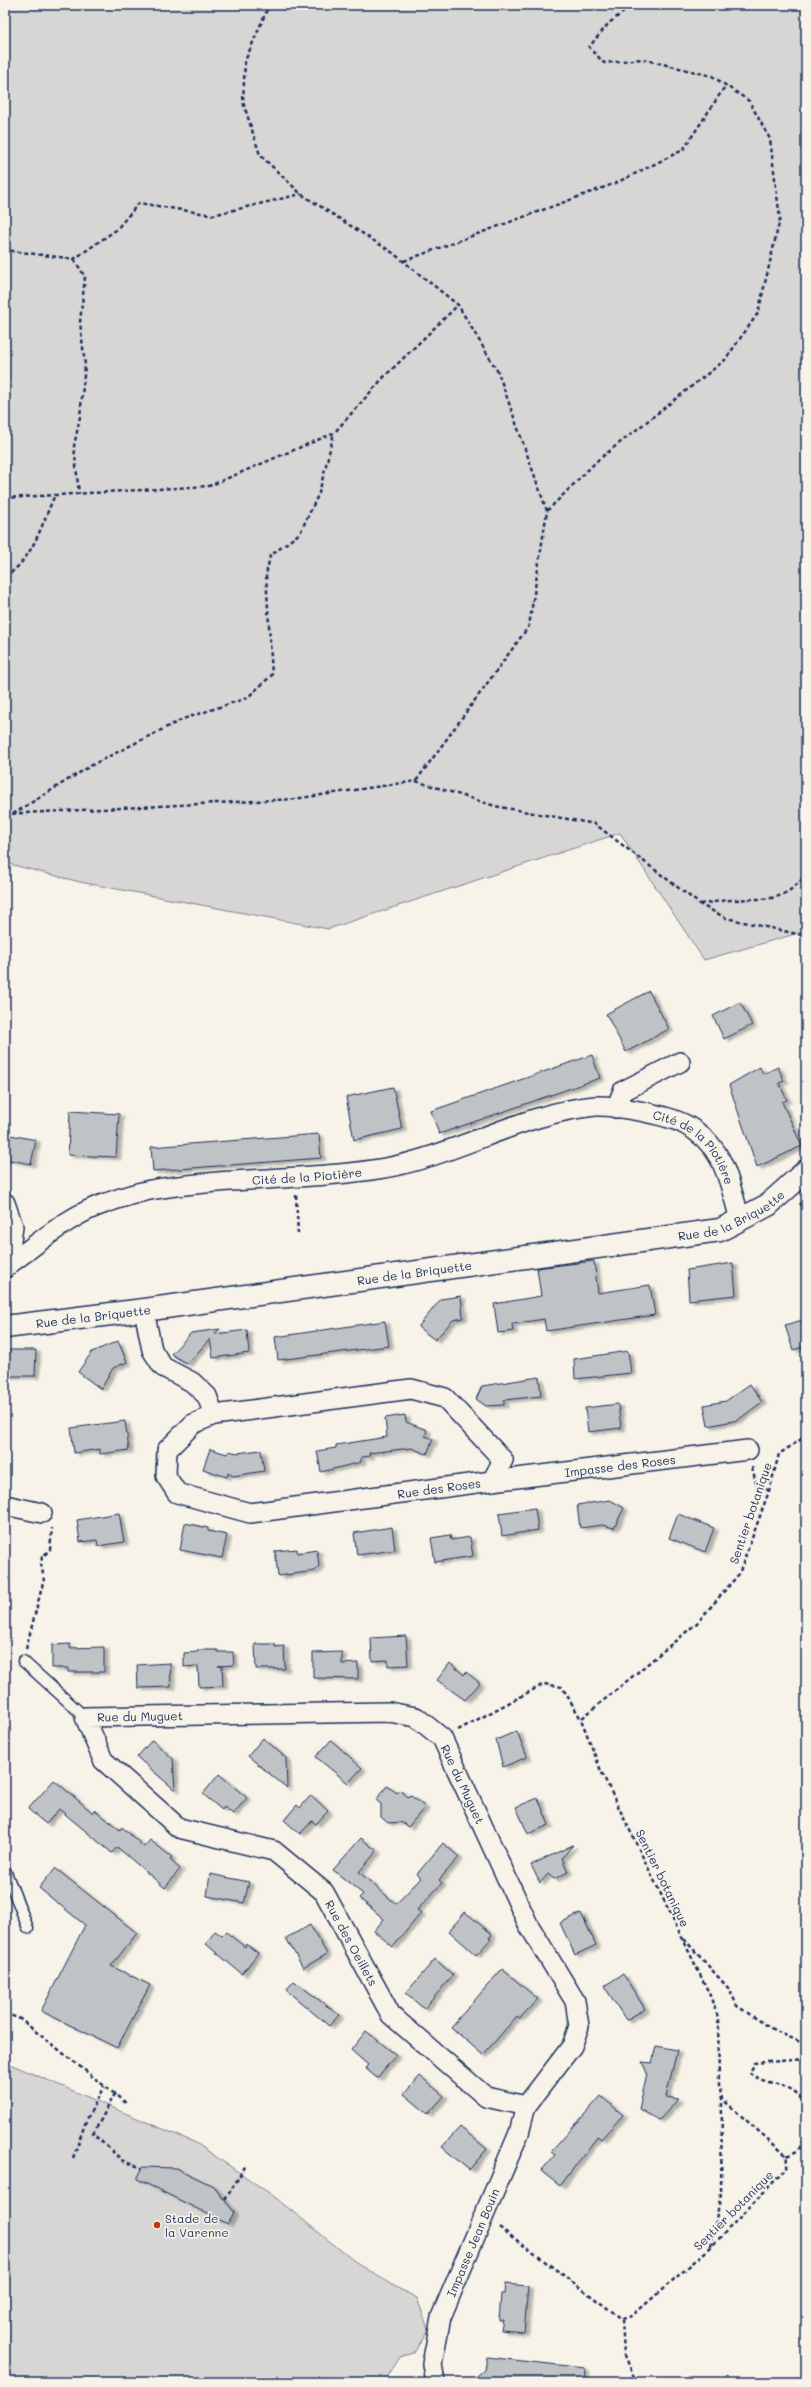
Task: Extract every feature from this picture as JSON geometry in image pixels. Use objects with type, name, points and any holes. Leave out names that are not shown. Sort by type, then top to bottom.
[{"type":"main road","name":"Rue de la Briquette","points":[[5,1327],[144,1310],[720,1230],[768,1205],[805,1173]]},
{"type":"street","points":[[616,1108],[623,1091],[680,1062]]},
{"type":"street","name":"Cité de la Piotière","points":[[6,1267],[65,1224],[102,1204],[147,1190],[295,1178],[387,1167],[420,1159],[563,1111],[598,1106],[657,1115],[684,1124],[710,1141],[727,1170],[740,1220]]},
{"type":"street","name":"Cité de la Piotière","points":[[5,1202],[13,1226],[6,1267]]},
{"type":"street","points":[[144,1310],[152,1350],[164,1367],[192,1382],[207,1396],[214,1415]]},
{"type":"street","name":"Rue des Roses","points":[[411,1389],[445,1398],[503,1460],[492,1481],[250,1513],[177,1493],[166,1476],[166,1450],[193,1424],[214,1415],[411,1389]]},
{"type":"street","name":"Impasse des Roses","points":[[492,1481],[748,1450]]},
{"type":"street","points":[[5,1505],[47,1520]]},
{"type":"street","name":"Rue du Muguet","points":[[85,1717],[389,1712],[416,1717],[442,1738],[528,1924],[575,2001],[579,2026],[572,2046],[526,2106]]},
{"type":"street","name":"Rue des Oeillets","points":[[85,1717],[103,1760],[179,1828],[274,1851],[324,1892],[391,2015],[486,2097],[526,2106]]},
{"type":"street","name":"Impasse Jean Bouin","points":[[436,2382],[432,2364],[441,2316],[519,2133],[526,2106]]},
{"type":"lane","points":[[23,1661],[85,1717]]},
{"type":"lane","points":[[5,1870],[28,1928]]},
{"type":"path","points":[[269,5],[245,61],[243,102],[260,155],[301,194],[404,261],[458,306],[498,372],[547,511],[529,626],[416,781]]},
{"type":"path","points":[[547,511],[598,460],[725,360],[758,313],[780,219],[770,139],[749,101],[712,76],[642,59],[604,63],[589,46],[609,23],[633,5]]},
{"type":"path","points":[[404,261],[616,183],[683,150],[726,85]]},
{"type":"path","points":[[5,246],[12,251],[74,259],[116,230],[139,203],[213,215],[301,194]]},
{"type":"path","points":[[74,259],[85,277],[80,322],[85,365],[80,417],[74,446],[79,494]]},
{"type":"path","points":[[5,498],[209,486],[334,433],[383,378],[458,306]]},
{"type":"path","points":[[13,814],[92,765],[183,719],[247,698],[272,675],[266,575],[270,556],[300,533],[319,493],[334,433]]},
{"type":"path","points":[[5,577],[12,572],[33,548],[55,495]]},
{"type":"path","points":[[5,814],[294,799],[416,781],[495,806],[595,824],[700,904],[726,918],[806,936]]},
{"type":"path","points":[[700,904],[734,900],[769,900],[794,889],[806,876]]},
{"type":"path","points":[[295,1178],[298,1234]]},
{"type":"path","name":"Sentier botanique","points":[[711,2247],[721,2194],[722,2099],[719,2085],[718,2017],[709,1992],[601,1771],[581,1719],[697,1623],[739,1574],[769,1492],[779,1454],[806,1436]]},
{"type":"path","points":[[748,1450],[756,1483],[769,1492]]},
{"type":"path","points":[[23,1661],[44,1579],[41,1564],[42,1557],[50,1550],[47,1520]]},
{"type":"path","points":[[442,1738],[544,1684],[562,1688],[581,1719]]},
{"type":"path","points":[[682,1936],[730,1990],[737,2006],[774,2030],[800,2042],[806,2042]]},
{"type":"path","points":[[5,2013],[20,2019],[126,2104]]},
{"type":"path","points":[[806,2059],[754,2063],[749,2072],[755,2078],[786,2086],[804,2103],[806,2111]]},
{"type":"path","points":[[73,2158],[86,2121],[104,2086]]},
{"type":"path","points":[[115,2094],[93,2134],[123,2161],[142,2168]]},
{"type":"path","points":[[722,2099],[787,2156],[799,2150],[806,2131]]},
{"type":"path","name":"Sentier botanique","points":[[622,2319],[632,2316],[711,2247],[786,2169],[787,2156]]},
{"type":"path","points":[[225,2200],[246,2166]]},
{"type":"path","points":[[484,2216],[622,2319],[624,2353],[636,2382]]},
{"type":"shaded area","points":[[5,5],[806,5],[806,931],[704,960],[620,833],[328,929],[80,882],[5,863]]},
{"type":"shaded area","name":"Stade de la Varenne","points":[[5,2062],[196,2143],[272,2195],[353,2260],[390,2284],[417,2298],[428,2329],[414,2353],[400,2357],[384,2382],[5,2382]]},
{"type":"building","points":[[649,991],[669,1029],[626,1052],[606,1014]]},
{"type":"building","points":[[740,1002],[752,1025],[724,1039],[713,1016]]},
{"type":"building","points":[[592,1055],[600,1078],[439,1134],[431,1111]]},
{"type":"building","points":[[760,1067],[763,1074],[778,1067],[784,1081],[779,1083],[787,1100],[782,1102],[802,1146],[757,1167],[729,1085]]},
{"type":"building","points":[[393,1087],[402,1129],[354,1140],[346,1097]]},
{"type":"building","points":[[70,1111],[119,1114],[116,1157],[68,1155]]},
{"type":"building","points":[[5,1134],[36,1140],[31,1164],[5,1159]]},
{"type":"building","points":[[319,1134],[321,1158],[153,1171],[151,1147]]},
{"type":"building","points":[[594,1261],[598,1293],[650,1285],[655,1315],[546,1331],[544,1319],[512,1324],[513,1331],[498,1333],[494,1304],[541,1296],[537,1268]]},
{"type":"building","points":[[733,1263],[736,1295],[689,1300],[687,1270]]},
{"type":"building","points":[[461,1296],[463,1318],[453,1320],[435,1340],[418,1327],[441,1299]]},
{"type":"building","points":[[806,1319],[806,1346],[793,1350],[785,1325]]},
{"type":"building","points":[[385,1321],[389,1346],[278,1360],[275,1337]]},
{"type":"building","points":[[220,1329],[215,1334],[247,1330],[249,1353],[213,1358],[210,1339],[187,1364],[171,1354],[191,1333]]},
{"type":"building","points":[[118,1341],[127,1362],[113,1368],[101,1389],[78,1372],[92,1352]]},
{"type":"building","points":[[5,1350],[36,1350],[35,1376],[5,1376]]},
{"type":"building","points":[[628,1351],[631,1373],[575,1379],[574,1359]]},
{"type":"building","points":[[539,1377],[541,1396],[504,1400],[504,1405],[486,1406],[476,1399],[482,1386]]},
{"type":"building","points":[[750,1384],[762,1402],[738,1420],[708,1426],[704,1405],[726,1401]]},
{"type":"building","points":[[618,1404],[621,1428],[588,1432],[585,1408]]},
{"type":"building","points":[[405,1415],[406,1422],[427,1430],[425,1436],[433,1439],[427,1454],[411,1448],[369,1453],[370,1456],[361,1457],[361,1462],[321,1472],[317,1451],[336,1448],[336,1445],[387,1437],[385,1418]]},
{"type":"building","points":[[125,1421],[129,1450],[100,1454],[100,1449],[74,1453],[71,1428]]},
{"type":"building","points":[[210,1449],[227,1454],[229,1451],[237,1453],[261,1450],[264,1471],[233,1476],[228,1473],[227,1477],[203,1469]]},
{"type":"building","points":[[610,1500],[624,1508],[614,1528],[602,1525],[580,1528],[577,1505]]},
{"type":"building","points":[[535,1508],[538,1530],[502,1536],[499,1513]]},
{"type":"building","points":[[119,1513],[124,1542],[98,1546],[97,1540],[80,1542],[77,1520]]},
{"type":"building","points":[[678,1514],[714,1528],[705,1552],[669,1538]]},
{"type":"building","points":[[185,1523],[208,1528],[208,1531],[227,1535],[222,1558],[180,1550]]},
{"type":"building","points":[[392,1527],[395,1550],[357,1555],[354,1533]]},
{"type":"building","points":[[450,1535],[451,1540],[470,1537],[473,1556],[435,1562],[431,1538]]},
{"type":"building","points":[[297,1549],[297,1553],[317,1550],[319,1566],[315,1571],[278,1576],[275,1551]]},
{"type":"building","points":[[406,1636],[408,1665],[388,1666],[388,1660],[372,1661],[371,1638]]},
{"type":"building","points":[[70,1644],[70,1648],[104,1647],[104,1672],[68,1672],[68,1668],[52,1668],[52,1645]]},
{"type":"building","points":[[255,1644],[275,1644],[275,1647],[284,1646],[285,1669],[256,1669]]},
{"type":"building","points":[[198,1650],[233,1652],[234,1665],[218,1666],[222,1666],[223,1686],[199,1687],[198,1666],[184,1667],[184,1653],[198,1652]]},
{"type":"building","points":[[342,1652],[342,1664],[358,1663],[358,1679],[313,1678],[313,1653]]},
{"type":"building","points":[[170,1663],[171,1687],[138,1688],[137,1665]]},
{"type":"building","points":[[450,1663],[464,1675],[466,1672],[480,1683],[465,1700],[437,1680]]},
{"type":"building","points":[[517,1731],[527,1757],[503,1767],[496,1740]]},
{"type":"building","points":[[263,1738],[286,1758],[287,1788],[248,1756]]},
{"type":"building","points":[[152,1740],[173,1759],[175,1790],[137,1757]]},
{"type":"building","points":[[331,1740],[362,1768],[348,1783],[316,1757]]},
{"type":"building","points":[[219,1774],[247,1798],[233,1814],[224,1807],[222,1810],[203,1794]]},
{"type":"building","points":[[54,1780],[93,1813],[95,1810],[120,1830],[122,1827],[144,1847],[150,1840],[172,1857],[170,1860],[180,1869],[165,1888],[117,1847],[112,1853],[59,1809],[46,1824],[28,1809]]},
{"type":"building","points":[[387,1786],[397,1793],[400,1790],[408,1797],[410,1795],[425,1807],[408,1827],[401,1822],[388,1823],[381,1817],[381,1804],[376,1800]]},
{"type":"building","points":[[311,1795],[328,1811],[316,1824],[312,1821],[300,1834],[284,1820],[297,1805],[300,1808]]},
{"type":"building","points":[[538,1798],[549,1825],[528,1834],[516,1807]]},
{"type":"building","points":[[361,1838],[377,1851],[359,1872],[396,1904],[421,1878],[417,1874],[443,1843],[459,1857],[439,1880],[442,1883],[417,1910],[421,1913],[393,1947],[374,1931],[384,1919],[359,1898],[363,1894],[333,1870]]},
{"type":"building","points":[[573,1845],[562,1858],[568,1872],[554,1879],[548,1874],[540,1883],[531,1865]]},
{"type":"building","points":[[55,1868],[137,1933],[111,1966],[150,1985],[117,2048],[41,2011],[85,1925],[39,1888]]},
{"type":"building","points":[[210,1874],[249,1882],[244,1903],[207,1896]]},
{"type":"building","points":[[465,1912],[492,1934],[489,1938],[491,1939],[476,1955],[449,1931]]},
{"type":"building","points":[[581,1913],[596,1945],[575,1955],[560,1923]]},
{"type":"building","points":[[310,1925],[327,1954],[303,1968],[286,1938]]},
{"type":"building","points":[[215,1931],[222,1936],[226,1932],[245,1947],[246,1944],[258,1953],[242,1974],[206,1944]]},
{"type":"building","points":[[435,1959],[453,1975],[424,2009],[406,1993]]},
{"type":"building","points":[[502,1969],[538,1999],[520,2018],[517,2016],[483,2055],[451,2027]]},
{"type":"building","points":[[623,1974],[645,2009],[626,2020],[604,1986]]},
{"type":"building","points":[[294,1981],[339,2015],[329,2026],[286,1990]]},
{"type":"building","points":[[366,2031],[396,2055],[377,2078],[365,2068],[368,2065],[351,2050]]},
{"type":"building","points":[[656,2046],[677,2050],[666,2097],[679,2099],[659,2120],[639,2109],[647,2073],[642,2062],[652,2063]]},
{"type":"building","points":[[420,2076],[444,2096],[428,2114],[404,2094]]},
{"type":"building","points":[[601,2096],[623,2115],[601,2139],[598,2136],[560,2186],[541,2171],[555,2155],[551,2152]]},
{"type":"building","points":[[460,2127],[487,2149],[469,2170],[442,2147]]},
{"type":"building","points":[[143,2167],[176,2168],[213,2186],[234,2212],[228,2224],[137,2179]]},
{"type":"building","points":[[505,2284],[528,2286],[524,2332],[501,2330],[503,2320],[499,2320],[501,2294],[504,2294]]},
{"type":"building","points":[[487,2357],[585,2368],[584,2382],[470,2382],[485,2369]]},
{"type":"place","name":"Stade de la Varenne","points":[[157,2225]]}]
